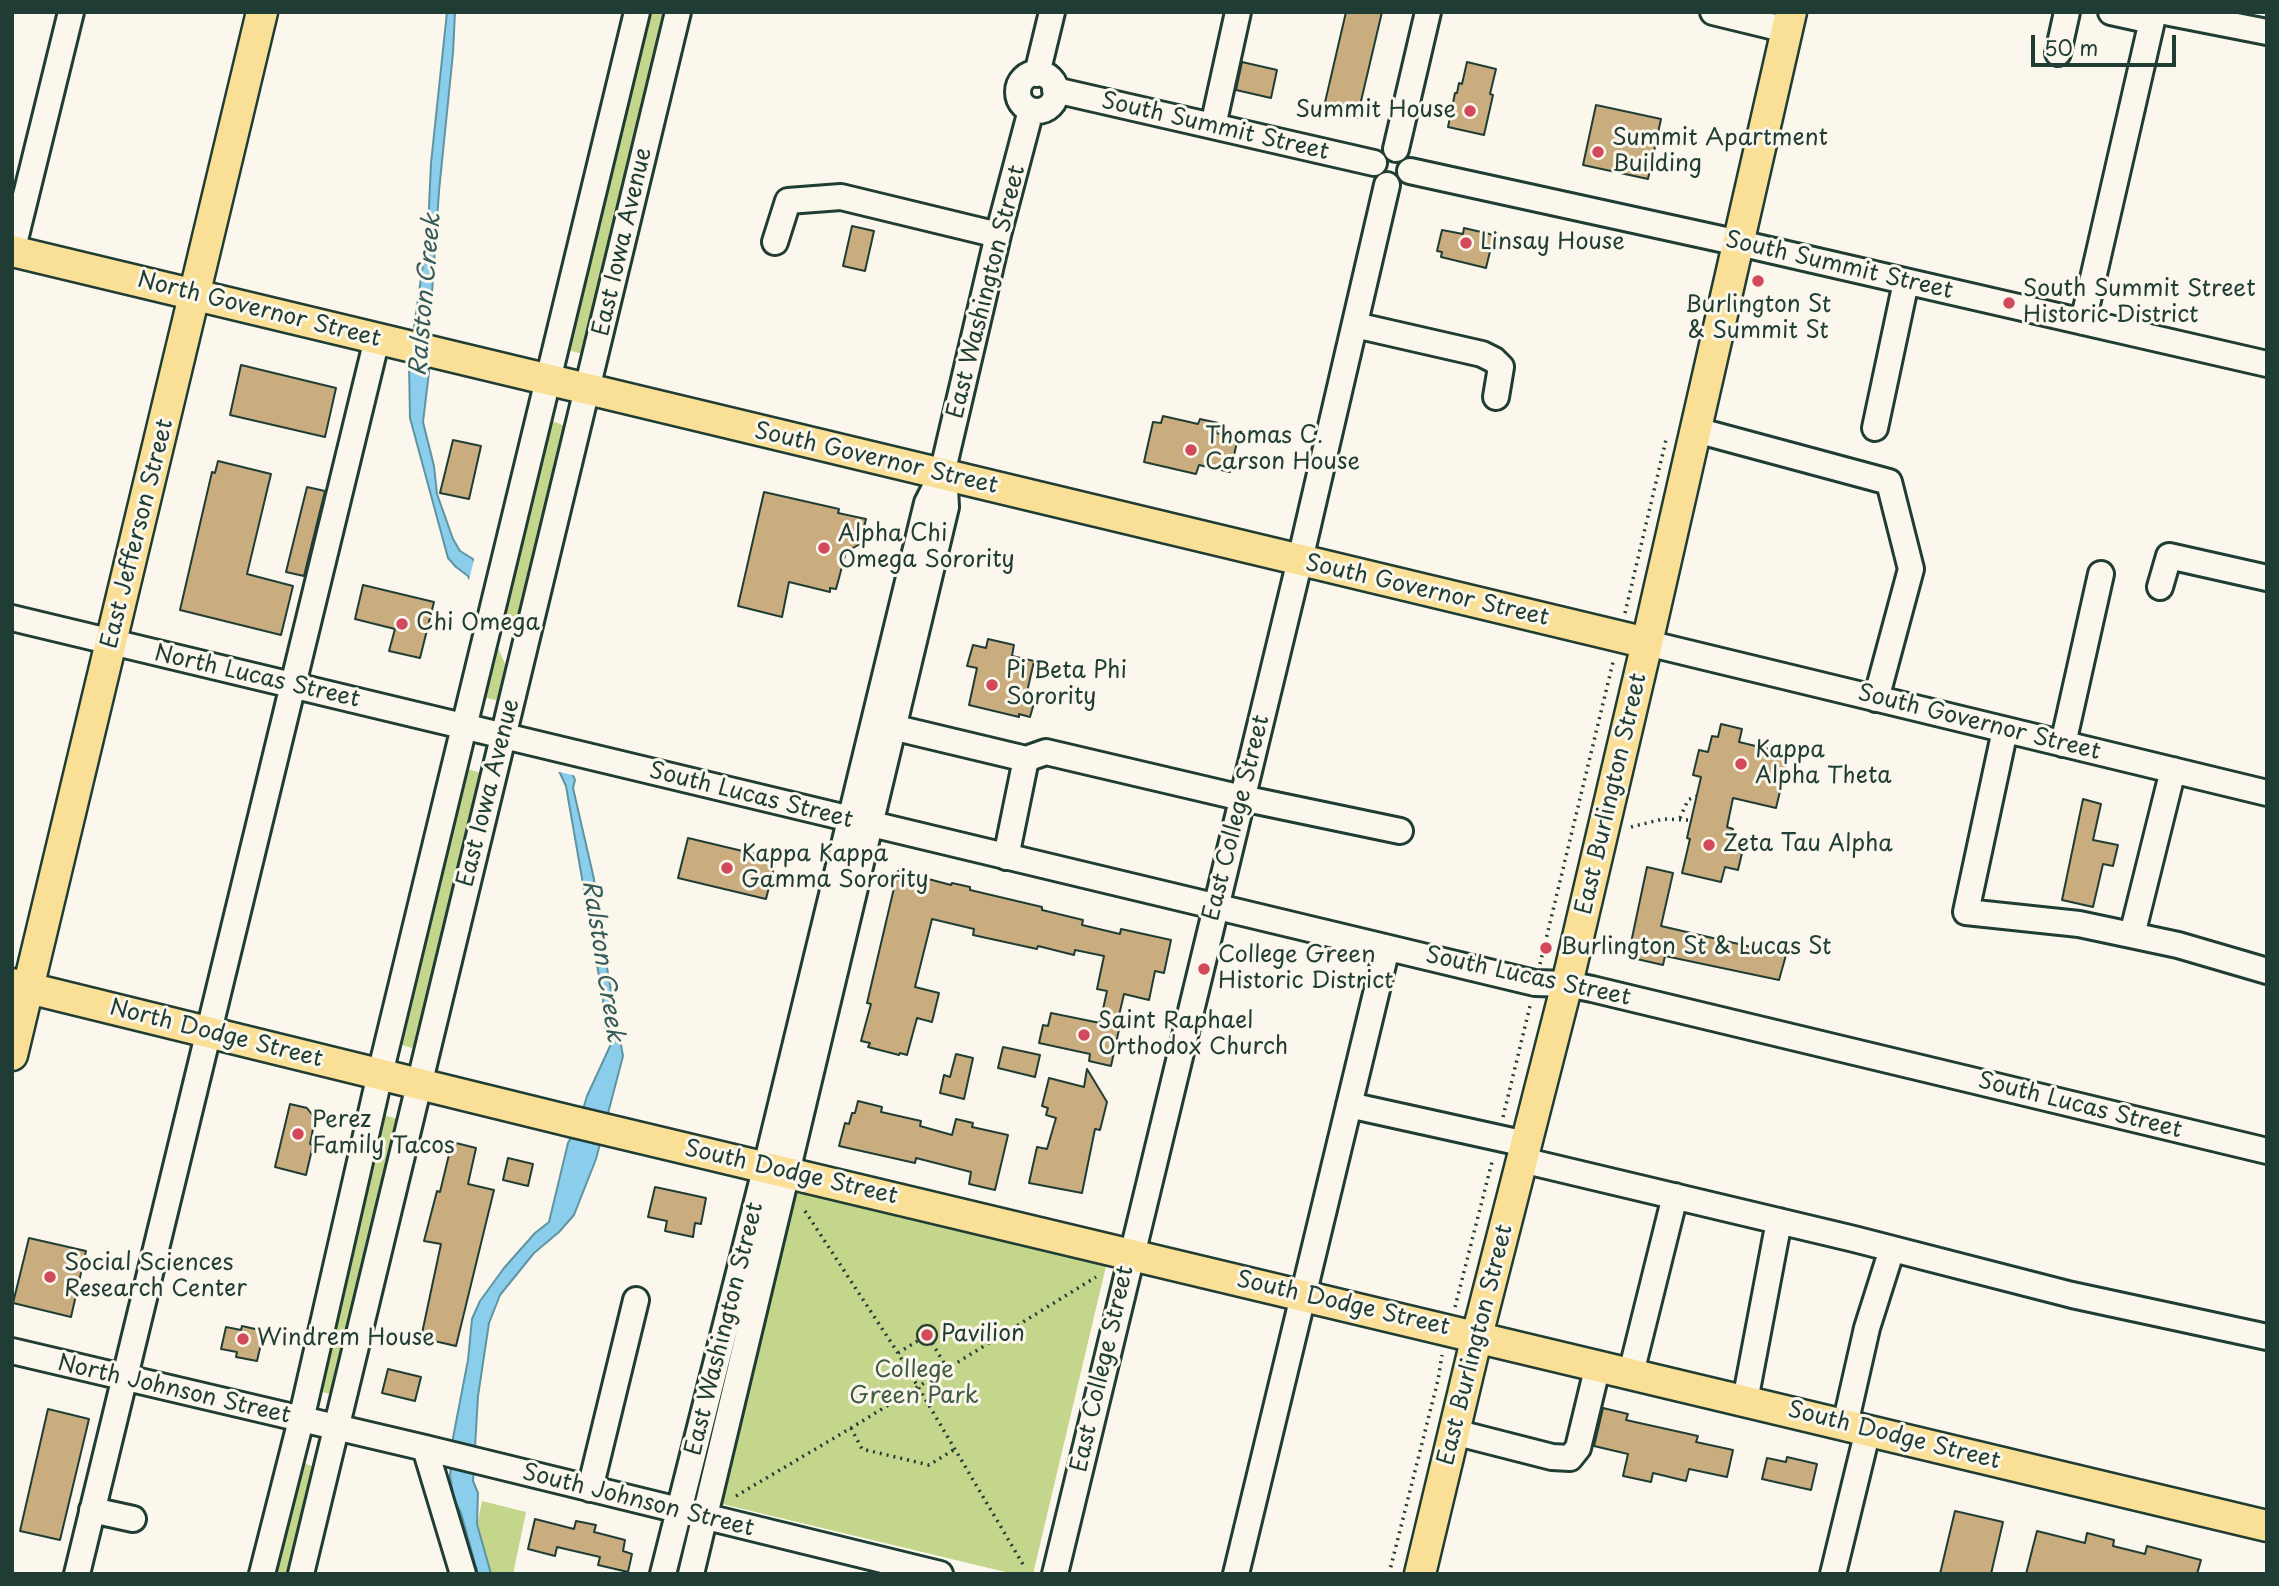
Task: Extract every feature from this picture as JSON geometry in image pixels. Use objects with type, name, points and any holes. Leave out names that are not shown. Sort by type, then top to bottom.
[{"type":"main road","name":"East Jefferson Street","points":[[12,1055],[20,986],[111,642],[262,12]]},
{"type":"main road","name":"East Burlington Street","points":[[1420,1574],[1454,1432],[1463,1333],[1515,1147],[1567,984],[1633,640],[1682,430],[1739,243],[1789,21]]},
{"type":"main road","name":"North Governor Street","points":[[12,251],[588,390]]},
{"type":"main road","name":"South Governor Street","points":[[588,390],[1633,640]]},
{"type":"main road","name":"North Dodge Street","points":[[20,986],[419,1083]]},
{"type":"main road","name":"South Dodge Street","points":[[419,1083],[2267,1526]]},
{"type":"street","points":[[12,251],[71,12]]},
{"type":"street","name":"East Iowa Avenue","points":[[262,1574],[637,12]]},
{"type":"street","name":"East Iowa Avenue","points":[[301,1574],[678,12]]},
{"type":"street","points":[[1046,82],[1052,12]]},
{"type":"street","points":[[1213,127],[1238,12]]},
{"type":"street","points":[[1396,149],[1428,12]]},
{"type":"street","points":[[1713,12],[1789,21]]},
{"type":"street","points":[[2058,53],[2067,12]]},
{"type":"street","points":[[2111,12],[2157,15],[2267,32]]},
{"type":"street","points":[[2083,322],[2157,15]]},
{"type":"street","name":"East Washington Street","points":[[691,1574],[777,1169],[859,822],[927,503],[942,474],[998,235],[1031,110],[1039,111],[1053,102],[1046,82]]},
{"type":"street","name":"South Summit Street","points":[[1046,82],[1213,127],[1374,163]]},
{"type":"street","points":[[1396,149],[1405,154],[1410,172],[1398,185],[1387,185],[1377,178],[1374,163],[1381,152],[1396,149]]},
{"type":"street","name":"South Summit Street","points":[[1410,172],[1739,243],[2267,364]]},
{"type":"street","name":"East College Street","points":[[1055,1574],[1300,560],[1387,185]]},
{"type":"street","points":[[775,242],[788,201],[841,197],[998,235]]},
{"type":"street","points":[[1875,428],[1906,282]]},
{"type":"street","points":[[1355,325],[1482,354],[1494,360],[1501,367],[1496,397]]},
{"type":"street","points":[[77,1574],[292,686],[390,342]]},
{"type":"street","points":[[1682,430],[1889,482],[1911,569],[1876,699]]},
{"type":"street","name":"East Washington Street","points":[[859,822],[892,727],[946,507],[946,488],[942,474]]},
{"type":"street","points":[[2160,587],[2169,556],[2267,578]]},
{"type":"street","points":[[2063,744],[2101,574]]},
{"type":"street","name":"North Lucas Street","points":[[12,618],[503,736]]},
{"type":"street","name":"South Governor Street","points":[[1633,640],[2267,793]]},
{"type":"street","points":[[892,727],[1026,760],[1046,752],[1242,798],[1400,831]]},
{"type":"street","points":[[2005,730],[1966,912],[2079,924],[2178,945],[2267,971]]},
{"type":"street","name":"South Lucas Street","points":[[503,736],[1535,983],[1567,984],[1811,1040],[2267,1151]]},
{"type":"street","points":[[1006,857],[1026,760]]},
{"type":"street","points":[[2132,935],[2173,770]]},
{"type":"street","points":[[1236,1574],[1387,947]]},
{"type":"street","points":[[1349,1105],[1515,1147],[1675,1196],[2072,1295],[2267,1337]]},
{"type":"street","name":"East Washington Street","points":[[663,1574],[777,1169]]},
{"type":"street","points":[[1630,1373],[1675,1196]]},
{"type":"street","points":[[1745,1401],[1779,1221]]},
{"type":"street","points":[[1833,1574],[1857,1427],[1867,1328],[1892,1249]]},
{"type":"street","points":[[590,1489],[636,1300]]},
{"type":"street","name":"North Johnson Street","points":[[12,1351],[336,1428]]},
{"type":"street","points":[[1454,1432],[1552,1457],[1570,1458],[1578,1448],[1598,1365]]},
{"type":"street","name":"South Johnson Street","points":[[336,1428],[705,1516],[869,1565],[940,1574]]},
{"type":"street","points":[[435,1451],[463,1574]]},
{"type":"street","points":[[92,1510],[133,1520]]},
{"type":"path","points":[[1389,1574],[1463,1333],[1515,1147],[1535,983],[1633,640],[1682,430]]},
{"type":"path","points":[[1679,819],[1688,800],[1696,796]]},
{"type":"path","points":[[1632,827],[1662,819],[1688,820]]},
{"type":"path","points":[[805,1211],[898,1353],[1024,1566]]},
{"type":"path","points":[[736,1496],[1096,1277]]},
{"type":"path","points":[[898,1353],[919,1340]]},
{"type":"path","points":[[932,1343],[947,1368]]},
{"type":"path","points":[[851,1428],[862,1449],[929,1465],[956,1448]]},
{"type":"green space","points":[[645,12],[669,12],[583,354],[567,350]]},
{"type":"green space","points":[[552,421],[568,427],[502,700],[499,701],[483,697],[545,426]]},
{"type":"green space","points":[[468,769],[484,774],[418,1048],[415,1049],[399,1044],[465,771]]},
{"type":"green space","points":[[384,1115],[400,1120],[334,1393],[330,1394],[315,1390],[377,1119]]},
{"type":"green space","name":"College Green Park","points":[[797,1188],[1107,1262],[1033,1574],[1014,1574],[722,1504]]},
{"type":"green space","points":[[300,1462],[315,1467],[292,1574],[268,1574]]},
{"type":"green space","points":[[482,1501],[526,1512],[513,1574],[467,1574]]},
{"type":"water","name":"Ralston Creek","points":[[447,12],[455,12],[453,53],[432,293],[427,323],[429,372],[423,422],[434,466],[437,494],[453,539],[460,551],[473,559],[575,780],[573,788],[594,879],[599,924],[623,1056],[596,1159],[574,1215],[534,1253],[500,1295],[489,1323],[478,1396],[473,1481],[478,1493],[477,1524],[491,1574],[478,1574],[461,1513],[454,1500],[450,1476],[453,1438],[468,1360],[472,1319],[480,1301],[504,1268],[535,1233],[549,1222],[568,1143],[578,1126],[587,1096],[611,1044],[605,1030],[603,999],[566,786],[468,576],[448,558],[410,418],[409,364],[428,228],[431,163]]},
{"type":"pier","points":[[475,556],[577,776],[555,771],[468,584]]},
{"type":"building","points":[[1346,12],[1382,12],[1357,118],[1323,111]]},
{"type":"building","points":[[1242,62],[1277,70],[1271,98],[1236,90]]},
{"type":"building","name":"Summit House","points":[[1467,62],[1496,69],[1484,135],[1448,127],[1455,93],[1459,83],[1462,84]]},
{"type":"building","name":"Summit Apartment Building","points":[[1596,105],[1661,119],[1648,179],[1583,165]]},
{"type":"building","points":[[852,226],[874,231],[865,271],[843,266]]},
{"type":"building","name":"Linsay House","points":[[1464,228],[1494,235],[1486,268],[1441,257],[1442,252],[1437,251],[1442,230],[1463,234]]},
{"type":"building","points":[[241,365],[336,388],[325,437],[230,415]]},
{"type":"building","name":"Thomas C. Carson House","points":[[1163,416],[1198,424],[1200,419],[1218,423],[1216,433],[1238,438],[1230,472],[1199,465],[1196,474],[1144,462],[1153,422],[1161,423]]},
{"type":"building","points":[[453,440],[481,446],[469,499],[440,493]]},
{"type":"building","points":[[218,461],[271,474],[247,574],[293,586],[281,635],[180,610],[212,472],[215,473]]},
{"type":"building","points":[[307,487],[325,491],[304,576],[286,572]]},
{"type":"building","points":[[764,492],[839,509],[838,513],[866,519],[860,544],[846,552],[836,589],[830,588],[830,592],[789,582],[782,617],[738,606]]},
{"type":"building","name":"Chi Omega","points":[[363,585],[434,602],[420,658],[389,651],[395,629],[355,619]]},
{"type":"building","name":"Pi Beta Phi Sorority","points":[[988,639],[1014,645],[1012,656],[1034,661],[1025,701],[1034,703],[1030,717],[1019,714],[1019,717],[969,705],[977,668],[967,666],[973,645],[986,648]]},
{"type":"building","name":"Kappa Alpha Theta","points":[[1721,724],[1742,729],[1739,742],[1789,754],[1776,808],[1733,798],[1727,827],[1733,829],[1728,849],[1742,853],[1738,870],[1725,867],[1721,882],[1682,873],[1701,777],[1693,775],[1699,750],[1708,752],[1712,736],[1718,737]]},
{"type":"building","points":[[2083,799],[2101,804],[2093,840],[2118,845],[2113,866],[2103,864],[2093,907],[2062,900]]},
{"type":"building","name":"Kappa Kappa Gamma Sorority","points":[[688,838],[776,859],[766,899],[678,878]]},
{"type":"building","points":[[1647,867],[1673,873],[1661,926],[1786,955],[1779,980],[1665,956],[1663,965],[1628,957]]},
{"type":"building","points":[[898,871],[1042,907],[1042,910],[1083,920],[1082,925],[1120,934],[1121,929],[1171,940],[1164,973],[1155,971],[1149,1000],[1124,994],[1111,1066],[1089,1061],[1090,1054],[1039,1043],[1043,1025],[1048,1026],[1051,1013],[1100,1023],[1107,991],[1097,989],[1104,956],[1075,950],[1074,955],[1038,946],[1037,949],[973,935],[974,929],[932,919],[915,987],[939,993],[932,1022],[917,1018],[907,1055],[868,1047],[870,1043],[861,1041],[871,1004],[867,1003]]},
{"type":"building","points":[[1003,1047],[1040,1055],[1035,1077],[998,1068]]},
{"type":"building","points":[[956,1054],[973,1058],[964,1099],[940,1093],[944,1075],[950,1077]]},
{"type":"building","points":[[1087,1069],[1107,1102],[1100,1130],[1095,1129],[1082,1193],[1029,1183],[1037,1147],[1047,1149],[1056,1118],[1046,1115],[1048,1108],[1042,1106],[1049,1078],[1084,1087]]},
{"type":"building","points":[[858,1101],[882,1107],[881,1112],[921,1121],[920,1126],[952,1135],[956,1119],[973,1123],[972,1127],[1008,1135],[995,1190],[969,1184],[971,1172],[916,1158],[915,1163],[839,1146],[845,1123],[849,1124]]},
{"type":"building","name":"Perez Family Tacos","points":[[290,1104],[307,1108],[314,1117],[310,1144],[313,1145],[306,1175],[275,1167]]},
{"type":"building","points":[[452,1142],[476,1148],[468,1184],[494,1190],[456,1346],[421,1338],[441,1244],[424,1241]]},
{"type":"building","points":[[508,1158],[533,1164],[528,1186],[503,1180]]},
{"type":"building","points":[[655,1187],[706,1198],[701,1224],[695,1223],[693,1237],[665,1231],[667,1221],[648,1217]]},
{"type":"building","name":"Social Sciences Research Center","points":[[29,1238],[86,1251],[71,1317],[13,1303]]},
{"type":"building","name":"Pavilion","points":[[927,1325],[934,1328],[937,1335],[934,1342],[927,1345],[920,1342],[917,1335],[920,1328]]},
{"type":"building","name":"Windrem House","points":[[242,1326],[264,1331],[257,1361],[236,1357],[237,1352],[221,1349],[226,1327],[241,1330]]},
{"type":"building","points":[[388,1369],[421,1377],[415,1401],[382,1393]]},
{"type":"building","points":[[1603,1408],[1628,1414],[1626,1420],[1698,1436],[1696,1442],[1733,1450],[1727,1477],[1689,1469],[1686,1481],[1653,1473],[1651,1482],[1623,1476],[1628,1454],[1594,1446]]},
{"type":"building","points":[[48,1409],[89,1419],[60,1540],[20,1531]]},
{"type":"building","points":[[1787,1457],[1817,1464],[1811,1490],[1762,1479],[1767,1458],[1786,1462]]},
{"type":"building","points":[[1955,1511],[2003,1522],[1991,1574],[1940,1574]]},
{"type":"building","points":[[535,1519],[574,1529],[576,1521],[596,1525],[594,1532],[625,1540],[623,1551],[632,1554],[628,1572],[598,1565],[600,1557],[557,1547],[555,1556],[528,1549]]},
{"type":"building","points":[[2037,1531],[2085,1543],[2087,1533],[2114,1540],[2113,1546],[2145,1554],[2147,1546],[2201,1560],[2197,1574],[2026,1574]]},
{"type":"place","name":"Summit House","points":[[1470,111]]},
{"type":"place","name":"Summit Apartment Building","points":[[1598,152]]},
{"type":"place","name":"Linsay House","points":[[1466,243]]},
{"type":"place","name":"Burlington St & Summit St","points":[[1758,281]]},
{"type":"place","name":"South Summit Street Historic District","points":[[2009,303]]},
{"type":"place","name":"Thomas C. Carson House","points":[[1191,450]]},
{"type":"place","name":"Alpha Chi Omega Sorority","points":[[824,548]]},
{"type":"place","name":"Chi Omega","points":[[402,624]]},
{"type":"place","name":"Pi Beta Phi Sorority","points":[[992,685]]},
{"type":"place","name":"Kappa Alpha Theta","points":[[1741,764]]},
{"type":"place","name":"Zeta Tau Alpha","points":[[1709,845]]},
{"type":"place","name":"Kappa Kappa Gamma Sorority","points":[[727,868]]},
{"type":"place","name":"Burlington St & Lucas St","points":[[1546,948]]},
{"type":"place","name":"College Green Historic District","points":[[1204,969]]},
{"type":"place","name":"Saint Raphael Orthodox Church","points":[[1084,1035]]},
{"type":"place","name":"Perez Family Tacos","points":[[298,1134]]},
{"type":"place","name":"Social Sciences Research Center","points":[[50,1277]]},
{"type":"place","name":"Pavilion","points":[[927,1335]]},
{"type":"place","name":"Windrem House","points":[[243,1339]]}]
